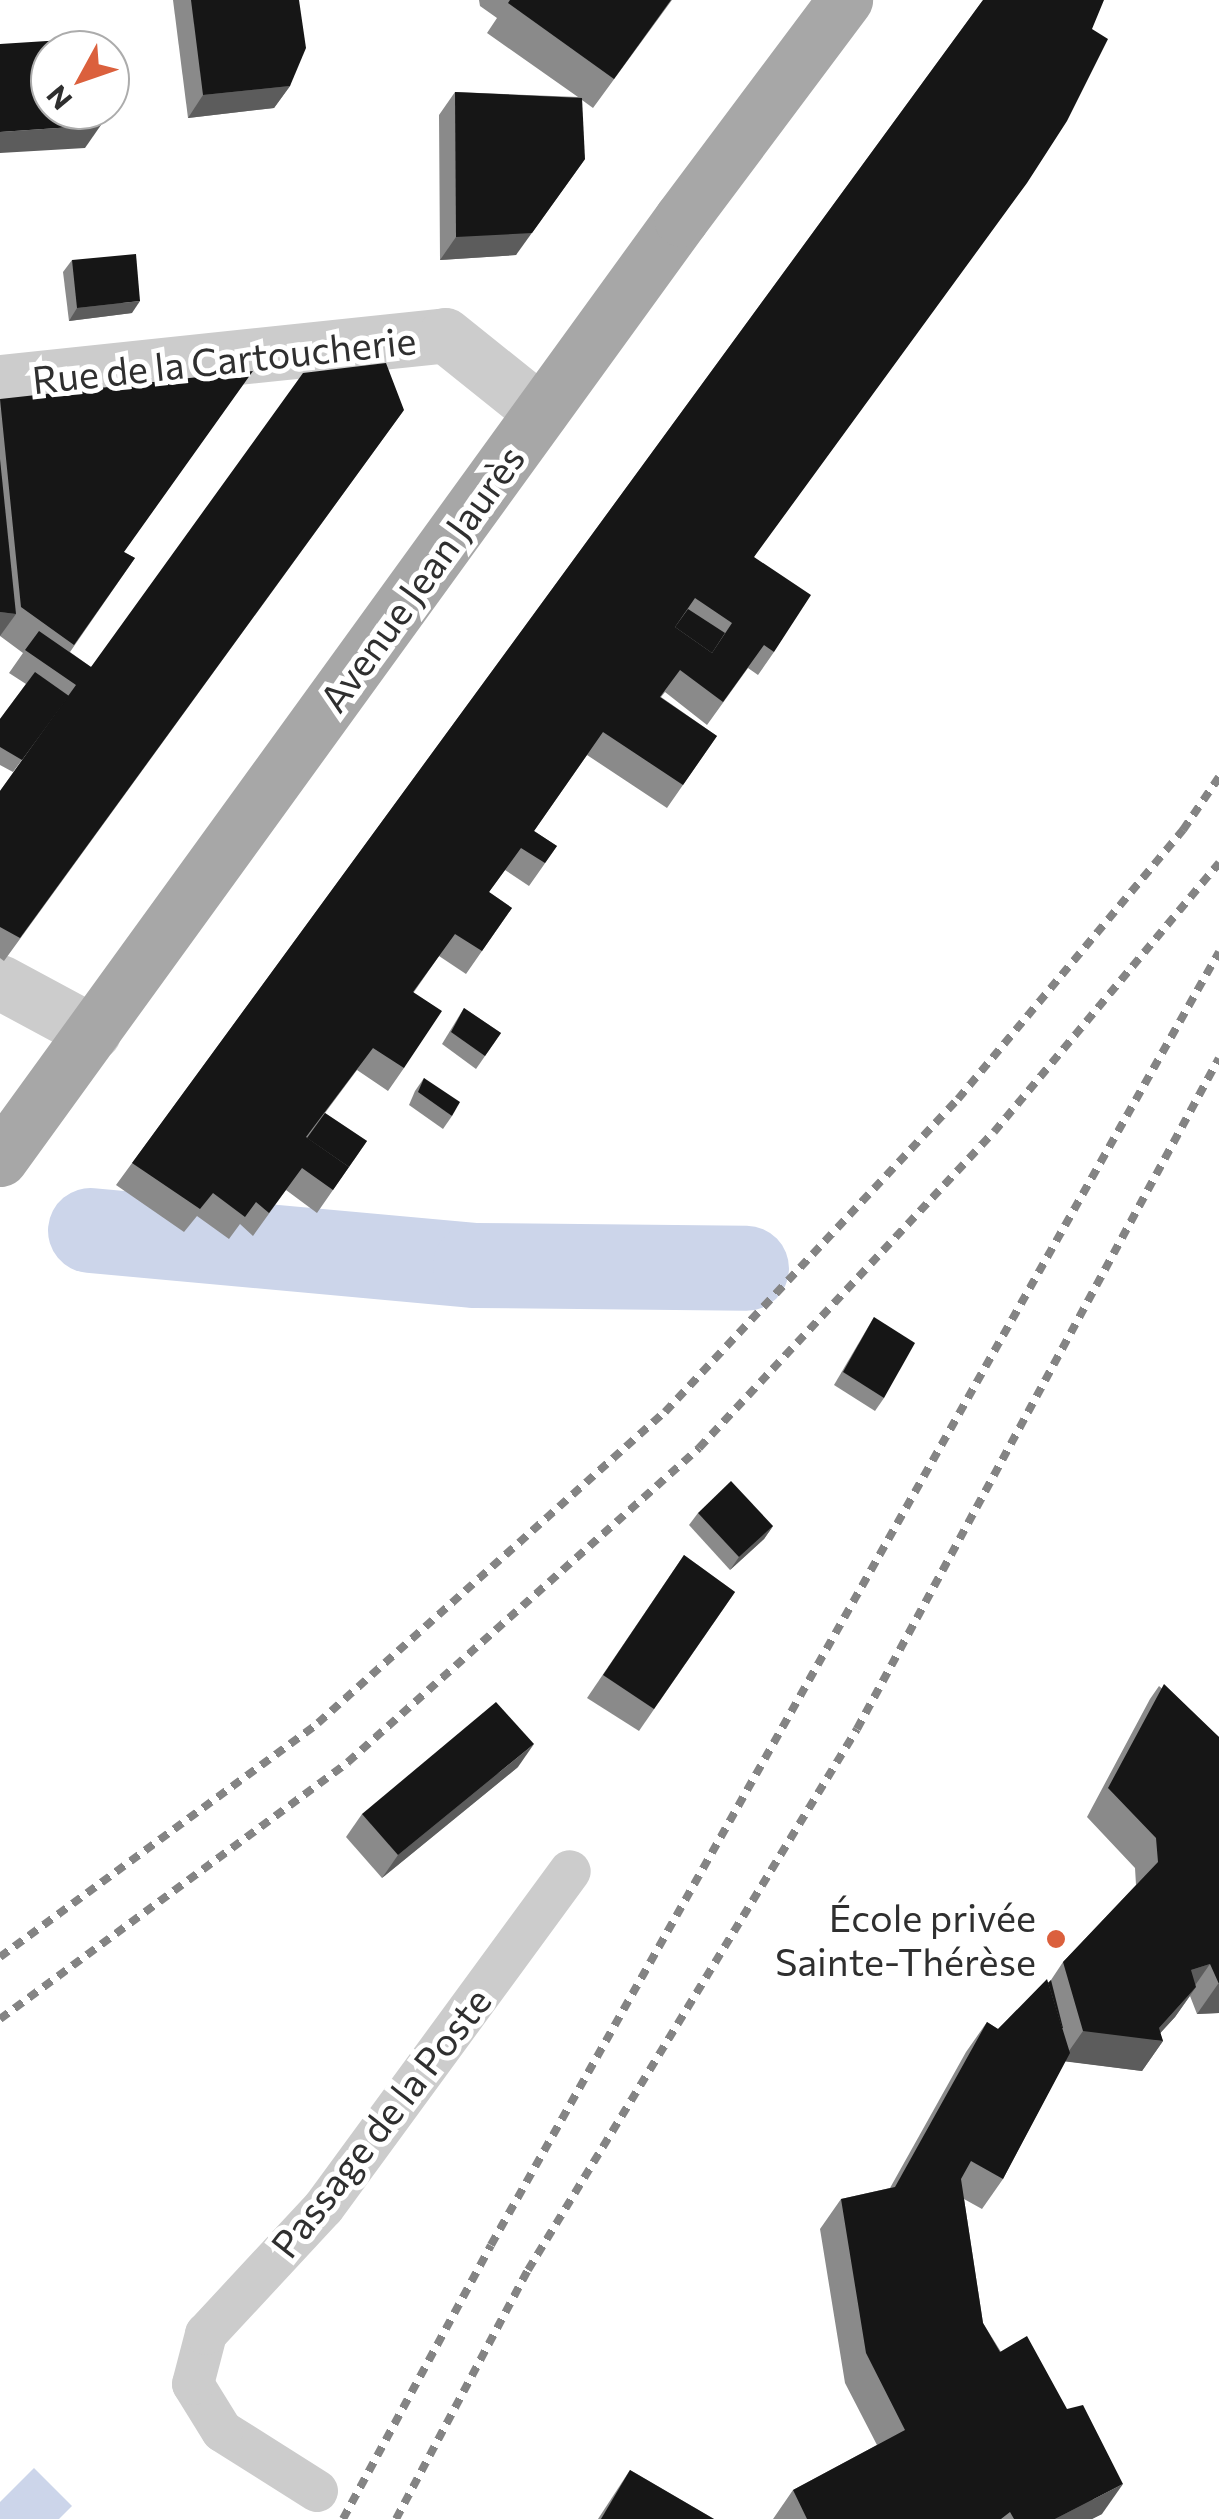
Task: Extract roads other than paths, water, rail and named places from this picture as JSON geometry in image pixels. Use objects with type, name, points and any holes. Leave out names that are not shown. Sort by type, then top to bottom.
[{"type":"main road","name":"Avenue Jean Jaurès","points":[[0,1160],[541,412],[845,0]]},
{"type":"street","name":"Rue de la Cartoucherie","points":[[0,382],[445,335],[541,412]]},
{"type":"street","points":[[0,982],[93,1032]]},
{"type":"lane","name":"Passage de la Poste","points":[[317,2492],[222,2431],[193,2384],[206,2334],[324,2207],[570,1871]]},
{"type":"water","points":[[34,2468],[72,2506],[59,2519],[0,2519],[0,2502]]},
{"type":"waterway","points":[[90,1230],[475,1265],[746,1268]]},
{"type":"railway","points":[[0,1957],[318,1723],[665,1412],[958,1099],[1183,830],[1219,777]]},
{"type":"railway","points":[[0,2019],[348,1762],[699,1448],[994,1132],[1219,863]]},
{"type":"railway","points":[[343,2519],[491,2245],[1219,952]]},
{"type":"railway","points":[[396,2519],[528,2270],[857,1729],[1219,1058]]},
{"type":"place","name":"École privée Sainte-Thérèse","points":[[1056,1939]]}]
